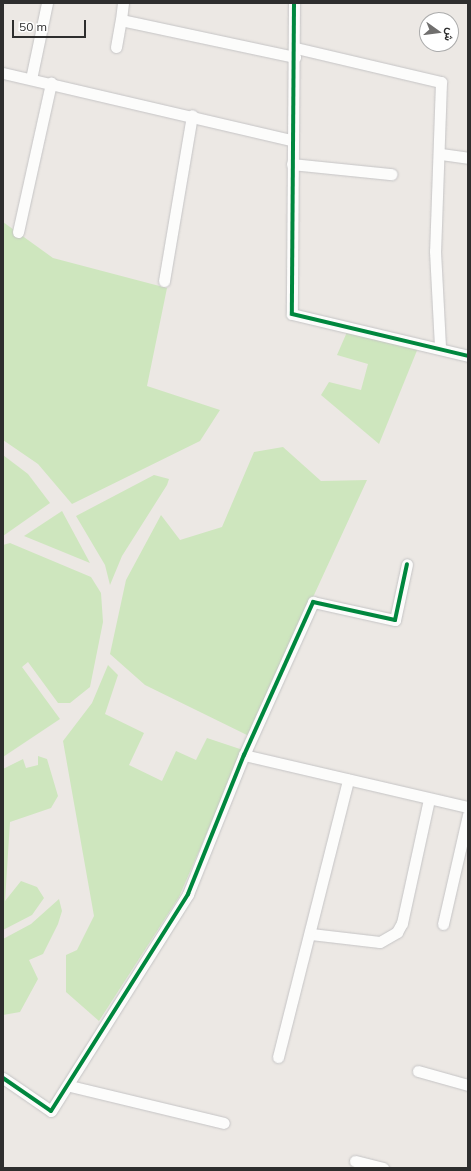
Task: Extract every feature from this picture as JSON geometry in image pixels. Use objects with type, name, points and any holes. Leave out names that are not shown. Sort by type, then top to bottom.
[{"type":"street","points":[[31,79],[47,3]]},
{"type":"street","points":[[116,47],[123,3]]},
{"type":"street","points":[[294,3],[296,52],[292,140],[292,314],[440,347],[468,356]]},
{"type":"street","points":[[121,20],[438,80],[444,92],[435,251],[440,347]]},
{"type":"street","points":[[3,73],[192,115],[292,140]]},
{"type":"street","points":[[18,232],[51,84]]},
{"type":"street","points":[[164,281],[192,115]]},
{"type":"street","points":[[440,154],[468,158]]},
{"type":"street","points":[[292,164],[391,174]]},
{"type":"street","points":[[3,1078],[51,1111],[70,1086],[103,1025],[188,894],[244,754],[313,602],[395,620],[407,564]]},
{"type":"street","points":[[244,754],[348,780],[468,807]]},
{"type":"street","points":[[278,1057],[311,934],[348,780]]},
{"type":"street","points":[[311,934],[380,942],[397,932],[402,923],[429,799]]},
{"type":"street","points":[[443,924],[468,815]]},
{"type":"street","points":[[418,1071],[468,1085]]},
{"type":"street","points":[[70,1086],[224,1123]]},
{"type":"street","points":[[355,1160],[383,1168]]},
{"type":"green space","points":[[3,222],[53,258],[167,288],[147,386],[220,410],[200,441],[72,504],[38,464],[3,440]]},
{"type":"green space","points":[[347,332],[418,348],[379,444],[321,395],[329,382],[361,390],[368,364],[337,355]]},
{"type":"green space","points":[[283,447],[321,481],[367,480],[249,736],[145,685],[110,654],[126,580],[161,515],[180,540],[222,527],[254,452]]},
{"type":"green space","points":[[3,455],[28,474],[50,503],[3,536]]},
{"type":"green space","points":[[154,475],[169,479],[167,485],[122,556],[110,585],[105,565],[76,516]]},
{"type":"green space","points":[[62,511],[90,563],[24,536]]},
{"type":"green space","points":[[10,543],[91,577],[101,593],[103,622],[90,687],[70,703],[58,703],[28,662],[22,667],[60,719],[3,757],[3,545]]},
{"type":"green space","points":[[108,665],[118,675],[105,714],[144,733],[129,765],[162,781],[176,751],[196,760],[207,738],[243,750],[179,897],[99,1021],[66,992],[66,955],[77,950],[94,916],[63,741],[92,703]]},
{"type":"green space","points":[[38,756],[47,759],[58,796],[51,808],[10,822],[5,901],[21,881],[37,887],[44,898],[32,915],[3,930],[3,769],[23,759],[26,768],[38,765]]},
{"type":"green space","points":[[59,899],[62,911],[58,924],[43,954],[29,960],[38,979],[20,1012],[3,1015],[3,939],[31,924]]},
{"type":"cycle path","points":[[294,3],[292,314],[468,356]]},
{"type":"cycle path","points":[[3,1078],[51,1111],[188,894],[244,755],[313,602],[395,620],[407,564]]}]
